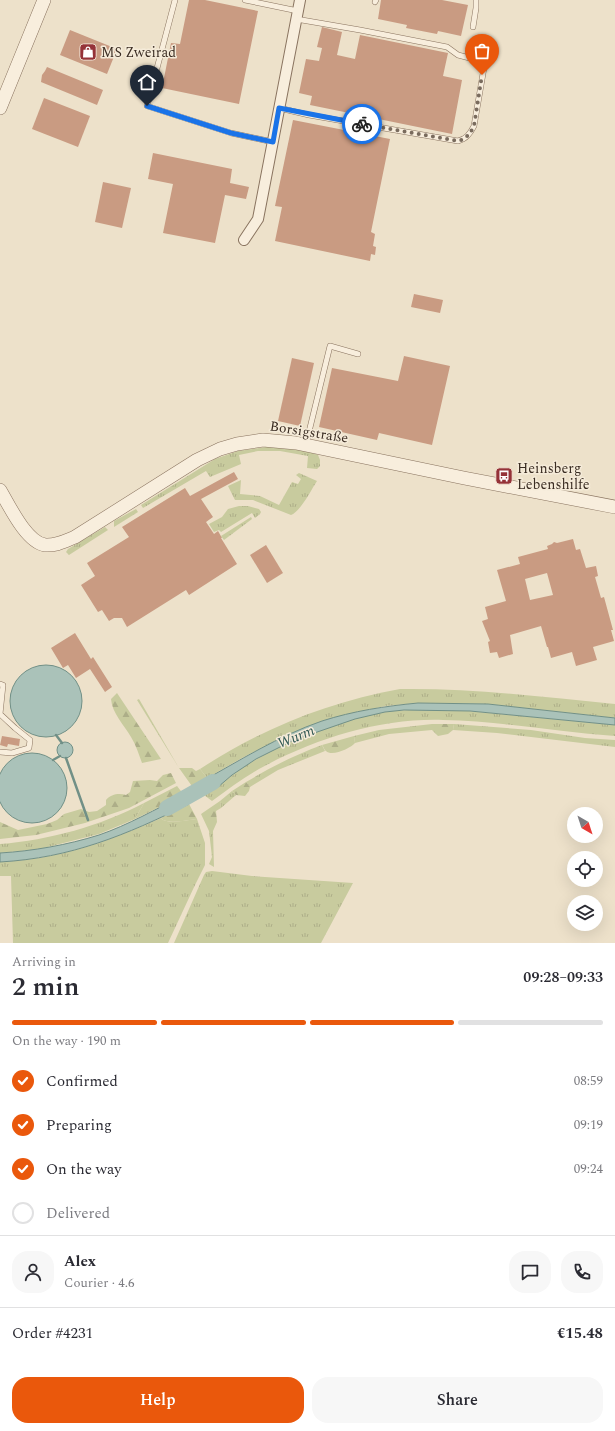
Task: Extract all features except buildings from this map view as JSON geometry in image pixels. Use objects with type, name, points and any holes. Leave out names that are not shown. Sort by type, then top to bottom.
[{"type":"street","points":[[0,108],[44,0]]},
{"type":"street","points":[[244,240],[258,219],[300,0]]},
{"type":"street","name":"Borsigstraße","points":[[0,490],[24,529],[32,538],[46,545],[59,544],[75,537],[197,460],[220,449],[237,444],[262,440],[306,445],[457,477],[615,507]]},
{"type":"lane","points":[[175,0],[147,106],[231,133],[273,142]]},
{"type":"lane","points":[[245,0],[297,15],[360,30],[447,47],[458,55],[485,62],[474,126],[471,132],[463,140],[458,141],[309,115],[279,108]]},
{"type":"lane","points":[[473,27],[476,0]]},
{"type":"lane","points":[[306,445],[330,346],[358,354]]},
{"type":"lane","points":[[0,684],[2,684],[0,714],[14,728],[30,740],[29,748],[12,753],[0,752]]},
{"type":"green space","points":[[266,447],[292,448],[318,455],[320,466],[317,469],[307,468],[308,456],[280,451],[258,451],[239,455],[241,464],[210,477],[206,471],[143,508],[141,505],[215,459],[238,451]]},
{"type":"green space","points":[[299,473],[317,481],[302,505],[295,513],[291,515],[253,500],[235,500],[228,486],[241,480],[240,494],[260,496],[279,505],[292,482],[298,484],[301,479],[296,475]]},
{"type":"green space","points":[[239,506],[248,506],[259,509],[261,512],[255,518],[252,513],[221,532],[219,530],[214,532],[209,524],[222,517],[228,509]]},
{"type":"green space","points":[[136,509],[138,512],[114,527],[114,521]]},
{"type":"green space","points":[[251,517],[252,519],[224,540],[221,536]]},
{"type":"green space","points":[[105,527],[108,530],[69,555],[66,552],[68,549]]},
{"type":"green space","points":[[400,689],[481,691],[615,704],[615,718],[488,704],[418,703],[385,706],[322,721],[283,737],[207,778],[200,769],[247,741],[321,709],[347,701]]},
{"type":"green space","points":[[117,693],[161,759],[142,763],[133,740],[119,719],[112,704],[111,699]]},
{"type":"green space","points":[[139,699],[179,768],[137,700]]},
{"type":"green space","points":[[449,709],[615,725],[615,736],[507,724],[464,721],[419,720],[395,723],[348,732],[302,748],[259,769],[212,801],[204,795],[243,767],[257,759],[319,730],[368,715],[385,712]]},
{"type":"green space","points":[[432,724],[432,730],[389,734],[355,743],[354,736],[379,730]]},
{"type":"green space","points":[[432,724],[454,724],[453,730],[448,734],[438,736],[432,730]]},
{"type":"green space","points":[[454,724],[531,730],[585,738],[615,740],[615,747],[497,733],[453,730]]},
{"type":"green space","points":[[354,736],[355,743],[346,749],[337,752],[329,753],[322,745]]},
{"type":"green space","points":[[322,745],[325,751],[278,770],[250,787],[246,782],[283,762]]},
{"type":"green space","points":[[179,768],[192,768],[196,771],[200,769],[207,778],[199,783],[194,789]]},
{"type":"green space","points":[[171,773],[176,783],[129,808],[85,823],[36,835],[0,839],[0,822],[18,830],[47,824],[57,820],[64,814],[81,809],[89,812],[97,811],[106,805],[106,800],[110,796],[118,794],[126,795],[130,792],[133,781],[157,781],[163,775]]},
{"type":"green space","points":[[246,782],[250,787],[245,796],[236,795],[232,791]]},
{"type":"green space","points":[[177,786],[184,795],[135,819],[144,803]]},
{"type":"green space","points":[[232,791],[236,795],[221,808],[220,801]]},
{"type":"green space","points":[[220,801],[221,808],[216,811],[217,822],[213,831],[209,831],[201,814]]},
{"type":"green space","points":[[144,803],[135,819],[99,834],[40,849],[0,853],[0,844],[37,839],[74,831],[110,819]]},
{"type":"green space","points":[[189,804],[197,819],[172,822],[161,818]]},
{"type":"green space","points":[[161,818],[172,822],[197,819],[205,843],[205,865],[168,943],[13,943],[11,876],[0,876],[0,862],[43,857],[83,848],[122,835]]},
{"type":"green space","points":[[209,831],[213,831],[214,867],[209,864],[212,857]]},
{"type":"green space","points":[[212,871],[252,876],[353,883],[321,943],[174,943],[204,875],[206,872]]},
{"type":"water","points":[[46,665],[66,671],[76,681],[82,701],[76,721],[66,731],[46,737],[26,731],[16,721],[10,701],[16,681],[26,671]]},
{"type":"water","points":[[418,703],[488,704],[615,718],[615,725],[470,711],[404,710],[385,712],[355,719],[294,740],[256,759],[232,775],[218,787],[197,798],[194,789],[199,783],[259,749],[306,727],[334,717],[382,707]]},
{"type":"water","points":[[65,742],[72,747],[73,750],[68,757],[65,758],[58,753],[57,750],[62,743]]},
{"type":"water","points":[[25,753],[39,753],[52,759],[61,768],[67,781],[67,795],[61,808],[52,817],[39,823],[25,823],[19,821],[7,813],[-1,801],[-1,775],[7,763]]},
{"type":"water","points":[[184,795],[189,804],[143,826],[120,835],[98,843],[51,856],[0,862],[0,853],[25,851],[75,842],[110,831]]},
{"type":"waterway","points":[[56,735],[62,743]]},
{"type":"waterway","points":[[53,760],[60,756]]},
{"type":"waterway","points":[[66,758],[88,820]]},
{"type":"waterway","name":"Wurm","points":[[167,808],[213,782]]},
{"type":"way so far","points":[[362,124],[458,141],[463,140],[471,132],[474,126],[482,75]]},
{"type":"place","name":"MS Zweirad","points":[[88,52]]},
{"type":"place","name":"Heinsberg Lebenshilfe","points":[[504,476]]},
{"type":"route","points":[[147,106],[231,133],[273,142],[279,108],[362,124]]}]
